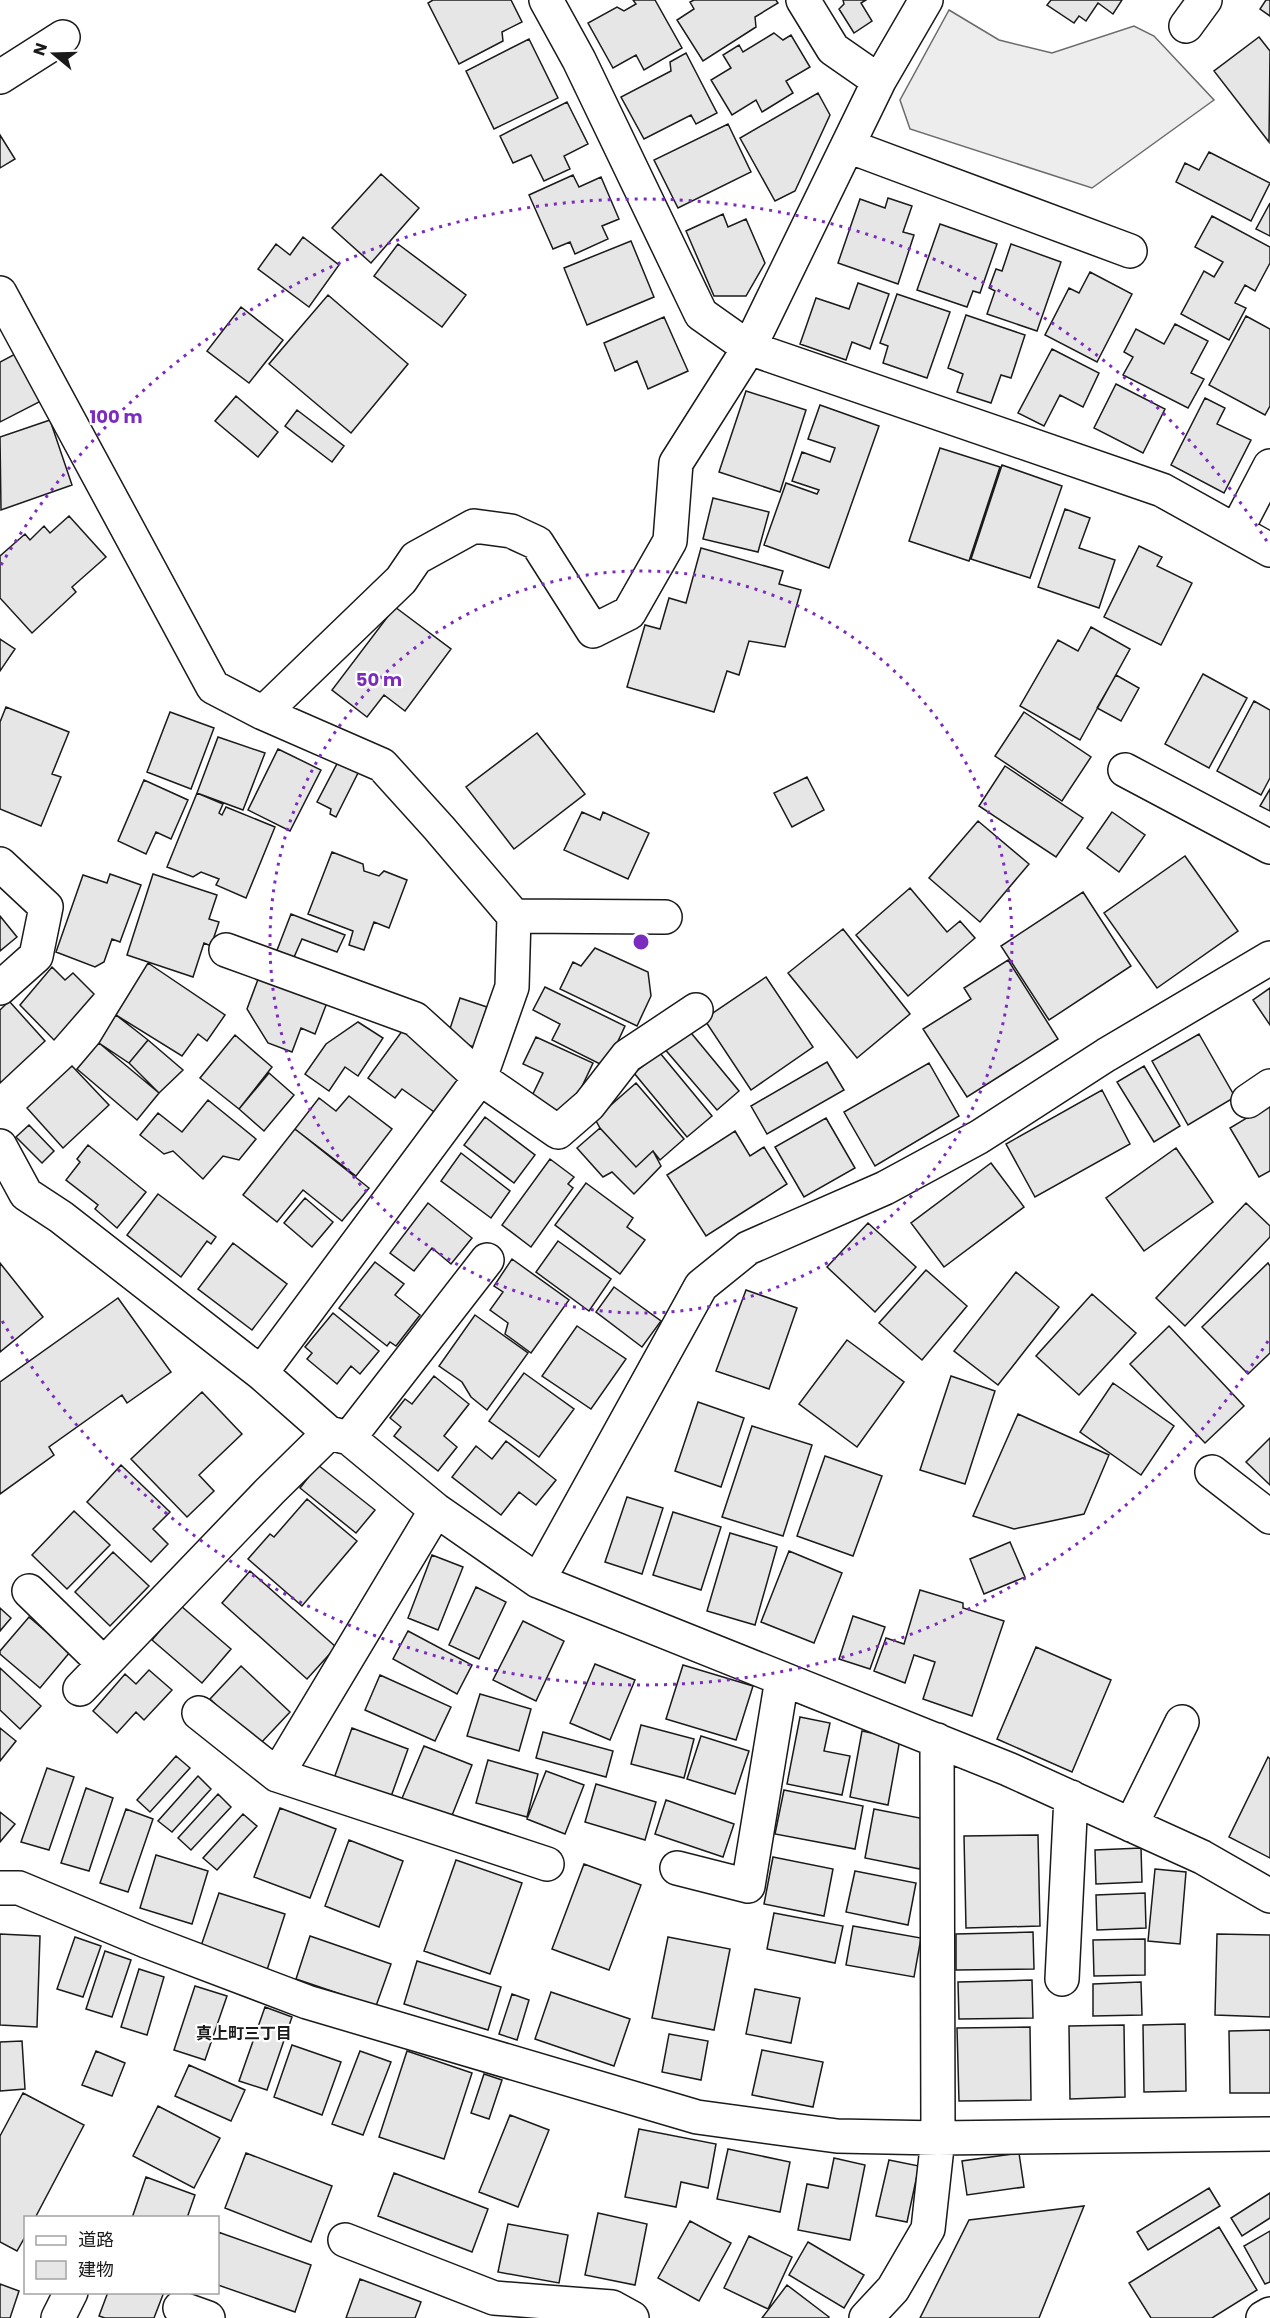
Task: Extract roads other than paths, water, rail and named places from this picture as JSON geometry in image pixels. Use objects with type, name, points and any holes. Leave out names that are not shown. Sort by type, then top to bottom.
[{"type":"street","points":[[546,0],[579,60],[701,314],[749,348],[1162,490],[1270,550]]},
{"type":"street","points":[[803,0],[833,49],[879,81]]},
{"type":"street","points":[[263,713],[401,580],[416,558],[474,526],[511,531],[537,543],[593,631],[629,613],[670,541],[676,463],[749,348],[879,81],[926,0]]},
{"type":"street","points":[[1186,27],[1205,0]]},
{"type":"street","points":[[0,77],[63,37]]},
{"type":"street","points":[[848,146],[1130,251]]},
{"type":"street","points":[[0,293],[213,687],[263,713],[382,765],[513,916],[512,987],[480,1078],[261,1373]]},
{"type":"street","points":[[1236,531],[1270,466]]},
{"type":"street","points":[[1125,770],[1270,847]]},
{"type":"street","points":[[0,864],[46,907],[36,956],[0,988]]},
{"type":"street","points":[[513,916],[665,917]]},
{"type":"street","points":[[226,950],[415,1019],[480,1078],[558,1132],[590,1105],[627,1056],[696,1010]]},
{"type":"street","points":[[538,1581],[702,1286],[748,1248],[885,1188],[979,1137],[1106,1055],[1270,958]]},
{"type":"street","points":[[0,1146],[13,1198],[61,1217],[339,1436],[436,1510],[538,1581],[1008,1769],[1202,1857],[1270,1896]]},
{"type":"street","points":[[80,1689],[103,1663],[339,1436],[486,1260]]},
{"type":"street","points":[[1212,1472],[1270,1517]]},
{"type":"street","points":[[277,1775],[436,1510]]},
{"type":"street","points":[[28,1591],[103,1663]]},
{"type":"street","points":[[677,1868],[748,1886],[782,1679]]},
{"type":"street","points":[[199,1713],[277,1775],[547,1864]]},
{"type":"street","points":[[1131,1824],[1182,1722]]},
{"type":"street","points":[[866,2318],[893,2289],[928,2229],[938,2138],[937,1740]]},
{"type":"street","points":[[1062,1979],[1071,1797]]},
{"type":"street","points":[[0,1888],[20,1888],[146,1941],[307,2002],[697,2117],[837,2136],[938,2138],[1270,2134]]},
{"type":"street","points":[[345,2240],[494,2298],[612,2307],[633,2318]]},
{"type":"street","points":[[58,2318],[70,2294]]},
{"type":"street","points":[[1263,2318],[1270,2314]]},
{"type":"district","name":"真上町三丁目","points":[[244,2033]]}]
